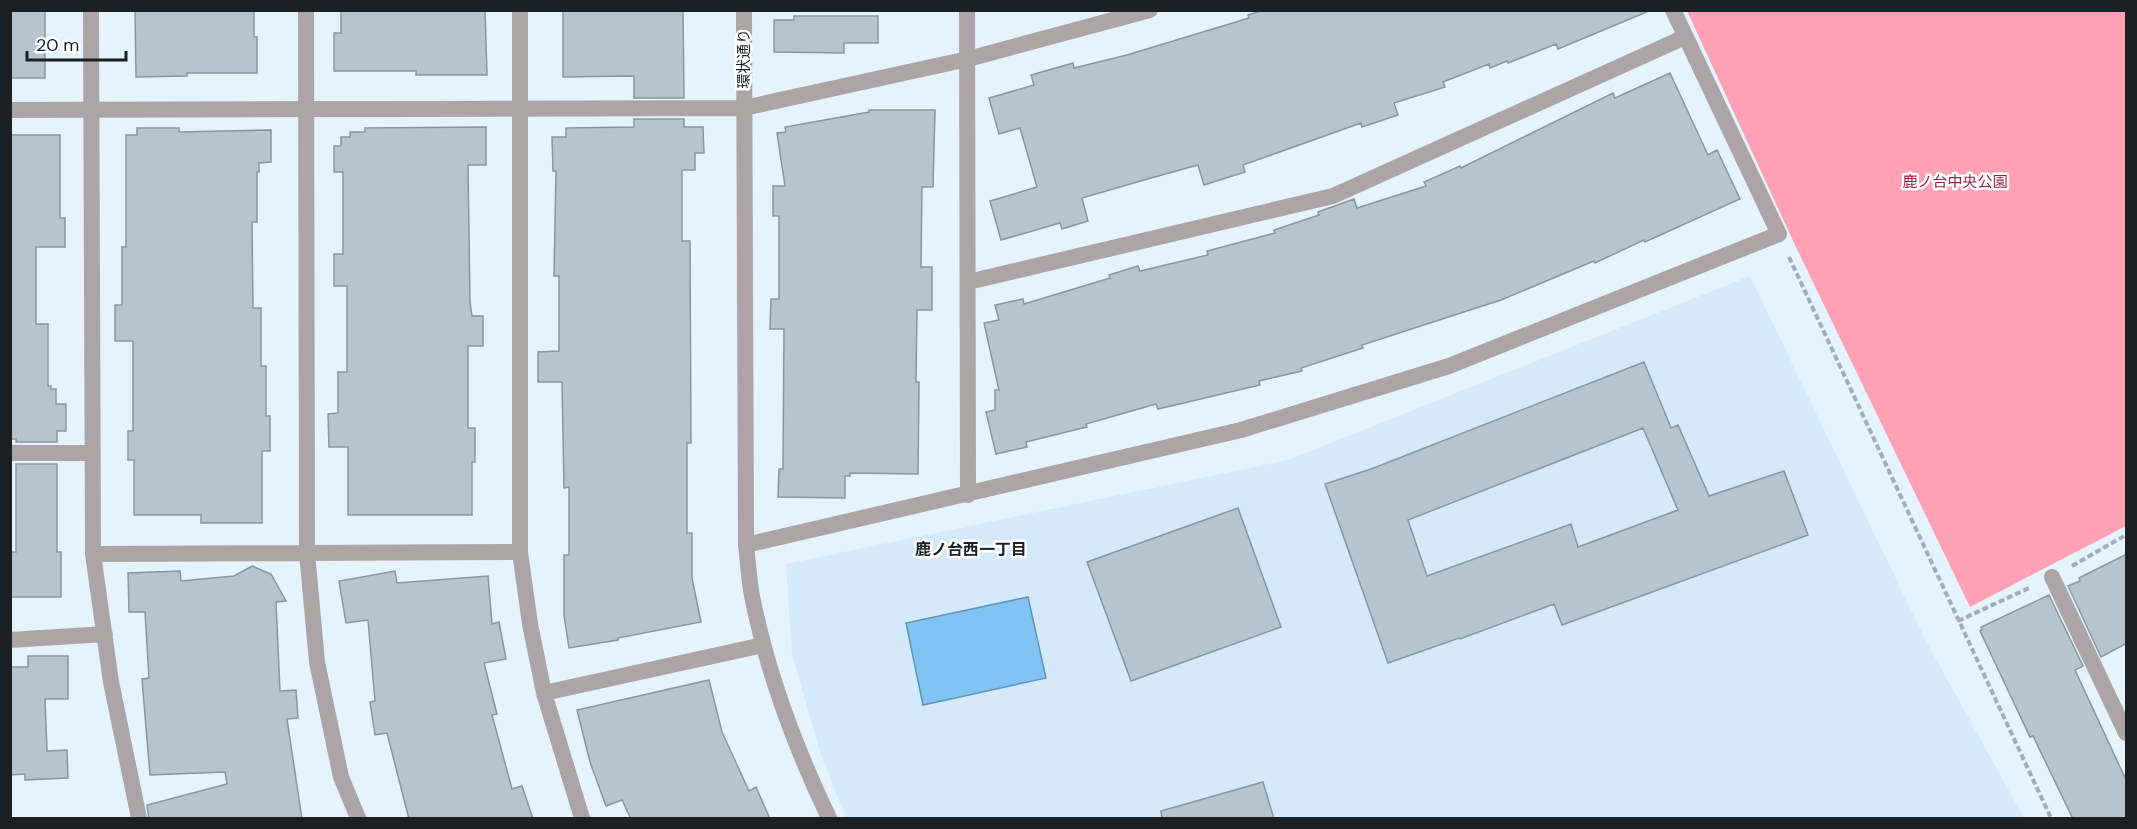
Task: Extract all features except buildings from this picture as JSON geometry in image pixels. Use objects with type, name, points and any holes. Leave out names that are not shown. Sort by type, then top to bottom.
[{"type":"street","points":[[91,10],[93,554],[111,682],[139,819]]},
{"type":"street","points":[[306,10],[307,553],[317,662],[341,777],[358,819]]},
{"type":"street","points":[[520,10],[520,552],[530,624],[544,693],[582,819]]},
{"type":"street","name":"環状通り","points":[[744,10],[746,545],[751,593],[763,645],[793,733],[829,819]]},
{"type":"street","points":[[968,10],[968,495]]},
{"type":"street","points":[[10,110],[744,108],[968,59],[1150,10]]},
{"type":"street","points":[[746,545],[1241,430],[1449,366],[1779,234],[1673,10]]},
{"type":"street","points":[[968,282],[1333,196],[1685,37]]},
{"type":"street","points":[[10,453],[92,453]]},
{"type":"street","points":[[93,554],[520,552]]},
{"type":"street","points":[[2052,578],[2127,733]]},
{"type":"street","points":[[10,640],[105,634]]},
{"type":"street","points":[[544,693],[763,645]]},
{"type":"street","points":[[2111,701],[2127,693]]},
{"type":"path","points":[[1779,234],[2051,819]]},
{"type":"shaded area","points":[[1750,276],[1926,641],[2024,818],[846,818],[822,758],[792,655],[786,564],[1288,460]]},
{"type":"green space","name":"鹿ノ台中央公園","points":[[1687,11],[2126,11],[2126,526],[1970,607],[1795,245]]},
{"type":"water","points":[[1028,597],[1046,678],[923,705],[906,623]]},
{"type":"district","name":"鹿ノ台西一丁目","points":[[971,549]]}]
